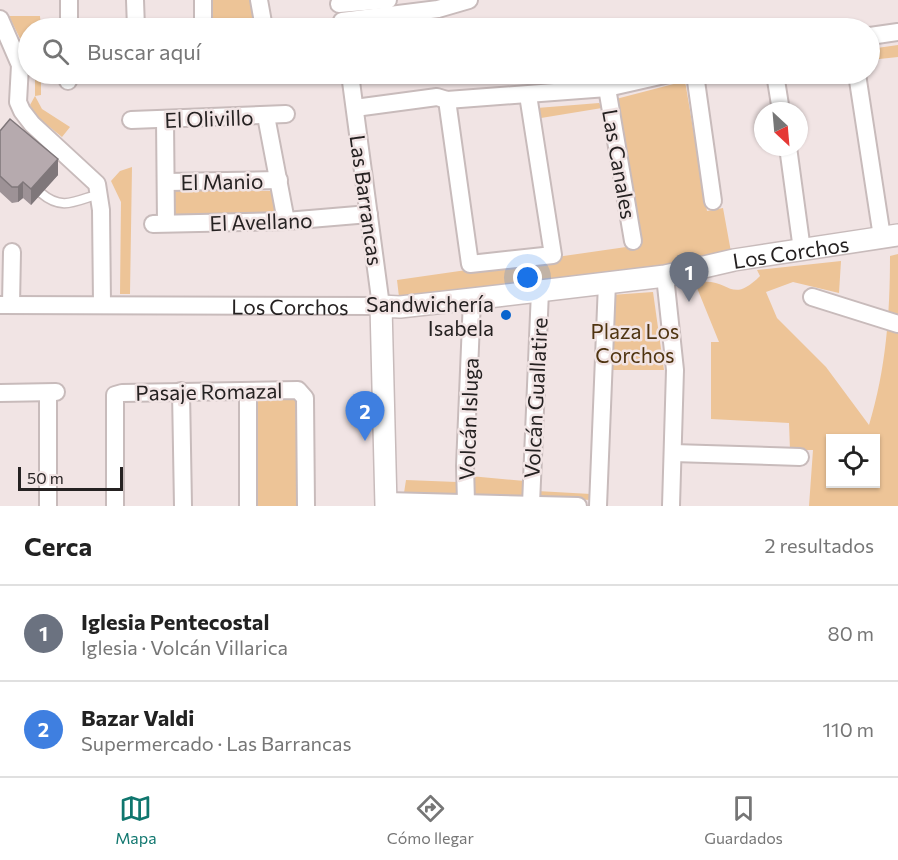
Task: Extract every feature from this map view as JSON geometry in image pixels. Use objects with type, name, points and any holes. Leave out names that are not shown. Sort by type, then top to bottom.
[{"type":"street","points":[[69,0],[69,18]]},
{"type":"street","points":[[135,0],[136,18]]},
{"type":"street","points":[[203,0],[203,18]]},
{"type":"street","points":[[259,0],[262,18]]},
{"type":"street","points":[[341,18],[339,2],[388,0]]},
{"type":"street","points":[[384,18],[438,9],[469,0]]},
{"type":"street","points":[[0,19],[18,60]]},
{"type":"street","points":[[880,35],[898,32]]},
{"type":"street","points":[[19,84],[18,102],[22,111],[32,124],[91,176],[100,194],[102,303]]},
{"type":"street","name":"Las Barrancas","points":[[351,84],[381,306],[386,503]]},
{"type":"street","points":[[355,112],[437,97],[447,100],[528,95],[607,88],[625,84]]},
{"type":"street","points":[[696,84],[713,201]]},
{"type":"street","points":[[777,84],[780,102]]},
{"type":"street","points":[[859,84],[890,236]]},
{"type":"street","name":"Las Canales","points":[[607,88],[633,241]]},
{"type":"street","points":[[447,100],[470,264],[553,255],[528,95]]},
{"type":"street","name":"El Olivillo","points":[[131,120],[286,114]]},
{"type":"street","points":[[266,116],[286,221]]},
{"type":"street","points":[[165,120],[166,182]]},
{"type":"street","points":[[789,156],[802,249]]},
{"type":"street","name":"El Manio","points":[[166,182],[279,180]]},
{"type":"street","name":"El Avellano","points":[[166,182],[159,224],[286,221],[369,214]]},
{"type":"street","name":"Los Corchos","points":[[6,305],[102,303],[405,306],[665,276],[802,249],[890,236]]},
{"type":"street","points":[[6,305],[12,252]]},
{"type":"street","points":[[665,276],[675,370],[671,506]]},
{"type":"street","points":[[598,506],[607,283]]},
{"type":"street","name":"Volcán Guallatire","points":[[531,504],[540,291]]},
{"type":"street","points":[[812,297],[898,324]]},
{"type":"street","name":"Volcán Isluga","points":[[466,502],[465,466],[472,299]]},
{"type":"street","name":"Pasaje Romazal","points":[[115,506],[115,395],[181,391],[297,390],[303,393],[305,398],[306,506]]},
{"type":"street","points":[[181,391],[183,506]]},
{"type":"street","points":[[248,391],[248,506]]},
{"type":"street","points":[[0,393],[53,392],[48,506]]},
{"type":"street","points":[[673,453],[800,457]]},
{"type":"street","points":[[386,503],[466,502],[578,506]]},
{"type":"lane","points":[[42,193],[54,204],[61,205],[100,194]]},
{"type":"green space","points":[[209,0],[255,0],[258,18],[209,18]]},
{"type":"green space","points":[[9,16],[40,16],[40,18],[18,18],[18,34]]},
{"type":"green space","points":[[898,45],[898,57],[880,59],[880,48]]},
{"type":"green space","points":[[35,84],[41,84],[41,95],[35,96]]},
{"type":"green space","points":[[674,84],[686,84],[707,211],[723,208],[731,252],[665,266],[399,297],[397,280],[640,245],[616,99]]},
{"type":"green space","points":[[35,96],[42,109],[70,127],[62,137],[36,116],[30,105]]},
{"type":"green space","points":[[599,103],[602,108],[541,118],[536,114],[537,108]]},
{"type":"green space","points":[[132,167],[130,294],[120,294],[121,202],[111,181],[120,171]]},
{"type":"green space","points":[[169,190],[277,191],[283,220],[169,220]]},
{"type":"green space","points":[[898,254],[898,506],[809,506],[813,450],[790,450],[789,423],[711,419],[711,342],[719,342],[695,283],[716,283],[735,290],[742,289],[760,276],[757,270],[841,261],[839,293],[793,282],[766,292],[777,318],[826,367],[869,425],[886,341],[890,256]]},
{"type":"green space","name":"Plaza Los Corchos","points":[[653,292],[664,370],[607,370],[611,295]]},
{"type":"green space","points":[[252,395],[300,395],[300,506],[253,506]]},
{"type":"green space","points":[[470,476],[525,481],[524,500],[469,497]]},
{"type":"green space","points":[[406,480],[457,482],[456,495],[404,493]]},
{"type":"green space","points":[[537,491],[591,494],[590,500],[536,497]]},
{"type":"building","points":[[10,119],[58,159],[31,189],[23,182],[18,187],[12,187],[0,176],[0,131]]},
{"type":"place","name":"Iglesia Pentecostal","points":[[689,302]]},
{"type":"place","name":"Sandwichería Isabela","points":[[506,315]]},
{"type":"place","name":"Bazar Valdi","points":[[365,441]]}]
